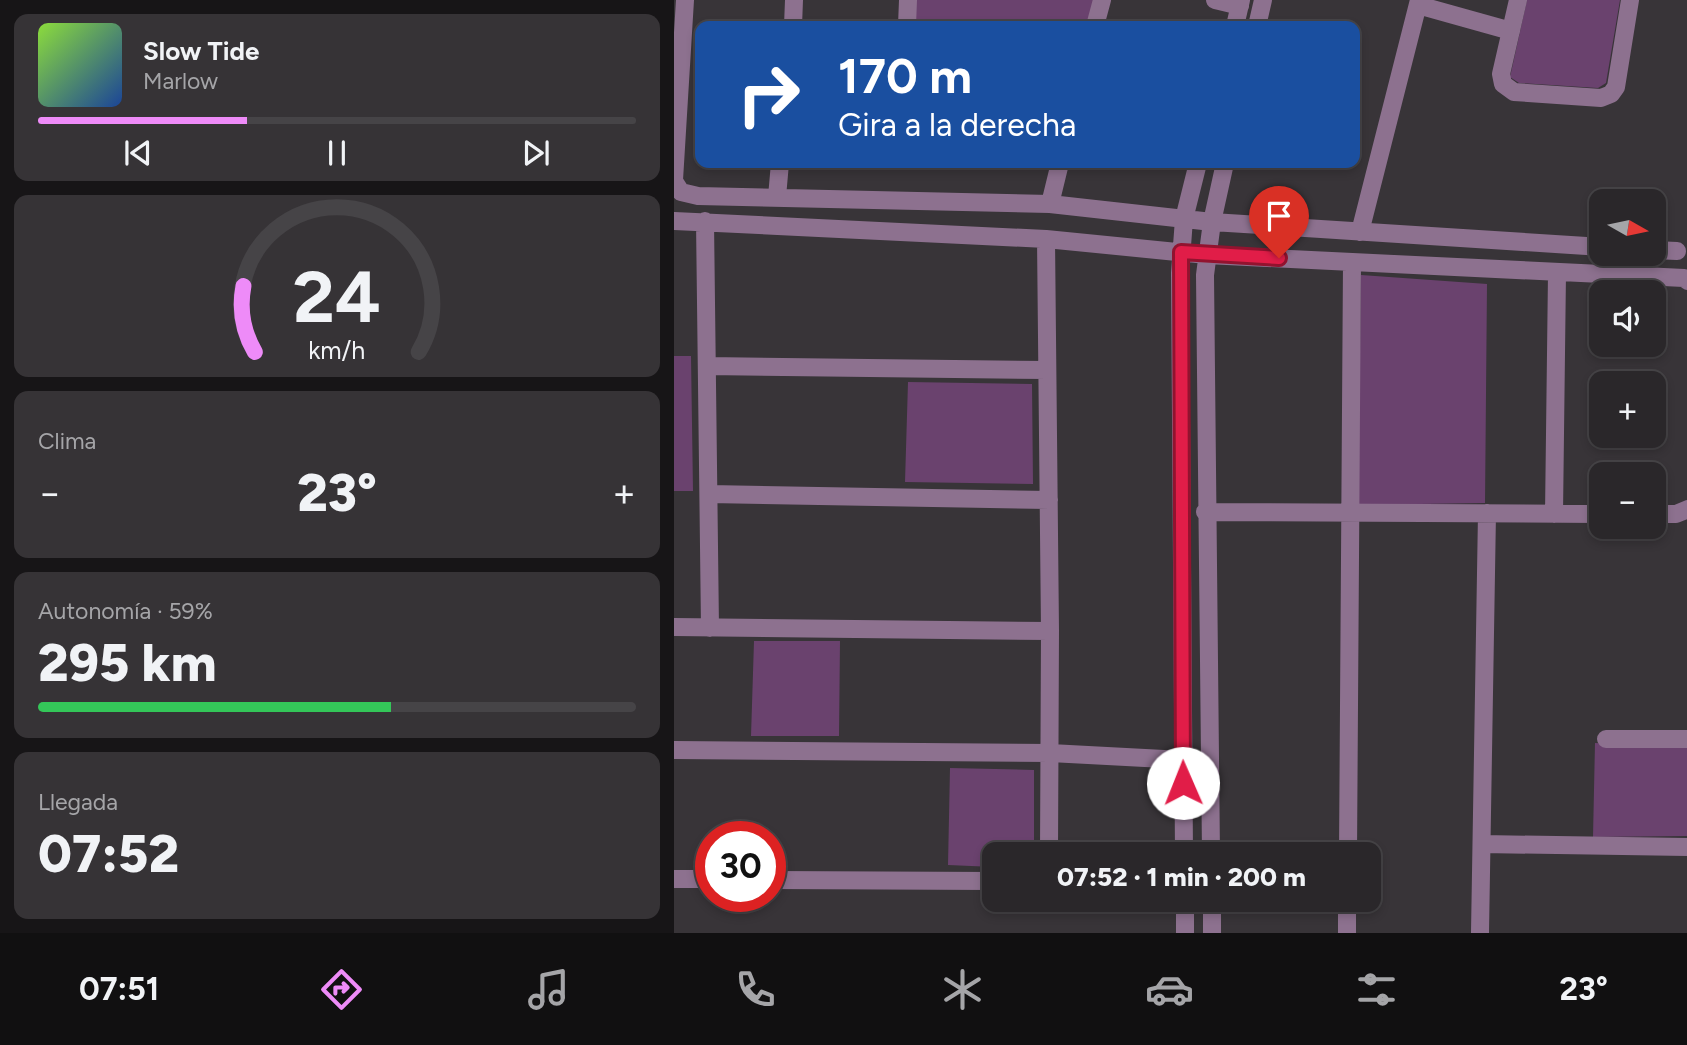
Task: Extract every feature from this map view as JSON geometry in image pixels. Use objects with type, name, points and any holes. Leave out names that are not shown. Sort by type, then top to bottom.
[{"type":"street","points":[[685,0],[674,181],[681,192],[698,196],[1050,204],[1212,222],[1589,246]]},
{"type":"street","points":[[793,21],[794,0]]},
{"type":"street","points":[[907,21],[908,0]]},
{"type":"street","points":[[1096,21],[1102,0]]},
{"type":"street","points":[[1215,0],[1241,3],[1236,21]]},
{"type":"street","points":[[1258,21],[1263,0]]},
{"type":"street","points":[[1518,0],[1501,74],[1504,84],[1514,92],[1601,99],[1611,94],[1616,87],[1630,0]]},
{"type":"street","points":[[1360,232],[1418,2],[1511,31]]},
{"type":"street","points":[[777,197],[780,168]]},
{"type":"street","points":[[1050,204],[1059,168]]},
{"type":"street","points":[[1184,842],[1181,252],[1183,219],[1197,168]]},
{"type":"street","points":[[1211,842],[1205,512],[1205,275],[1212,222],[1224,168]]},
{"type":"street","points":[[674,221],[1046,239],[1207,255],[1684,278],[1687,281]]},
{"type":"street","points":[[705,221],[711,628]]},
{"type":"street","points":[[1046,239],[1049,842]]},
{"type":"street","points":[[1666,251],[1677,251]]},
{"type":"street","points":[[1348,842],[1352,262]]},
{"type":"street","points":[[1554,514],[1558,273]]},
{"type":"street","points":[[707,366],[1047,370]]},
{"type":"street","points":[[709,494],[1049,500]]},
{"type":"street","points":[[1666,514],[1676,514],[1687,509]]},
{"type":"street","points":[[1205,512],[1589,514]]},
{"type":"street","points":[[1480,933],[1487,513]]},
{"type":"street","points":[[674,627],[1050,631]]},
{"type":"street","points":[[1606,739],[1687,739]]},
{"type":"street","points":[[674,750],[1050,754],[1183,760]]},
{"type":"street","points":[[1482,844],[1687,847]]},
{"type":"street","points":[[674,879],[695,879]]},
{"type":"street","points":[[786,880],[982,881]]},
{"type":"street","points":[[1185,912],[1185,933]]},
{"type":"street","points":[[1212,912],[1212,933]]},
{"type":"street","points":[[1347,912],[1347,933]]},
{"type":"shaded area","points":[[915,0],[1094,0],[1088,21],[913,21]]},
{"type":"shaded area","points":[[1527,0],[1620,0],[1606,83],[1598,88],[1519,83],[1510,77]]},
{"type":"shaded area","points":[[1361,275],[1487,284],[1485,503],[1358,505]]},
{"type":"shaded area","points":[[674,356],[691,356],[693,491],[674,491]]},
{"type":"shaded area","points":[[908,382],[1032,384],[1033,484],[905,482]]},
{"type":"shaded area","points":[[754,641],[840,641],[839,736],[751,736]]},
{"type":"shaded area","points":[[1595,743],[1687,747],[1687,836],[1593,837]]},
{"type":"shaded area","points":[[950,768],[1034,770],[1034,842],[982,842],[982,866],[948,865]]},
{"type":"route","points":[[1183,783],[1181,252],[1279,258]]}]
